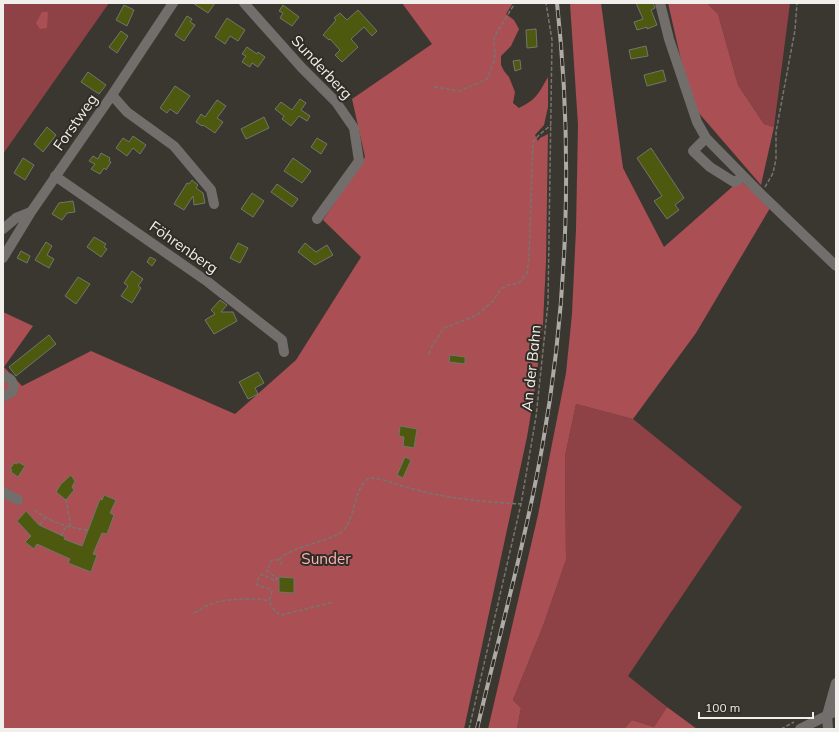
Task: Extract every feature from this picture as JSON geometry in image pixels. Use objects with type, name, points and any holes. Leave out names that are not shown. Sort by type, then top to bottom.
[{"type":"street","name":"Forstweg","points":[[3,258],[55,176],[112,95],[173,3]]},
{"type":"street","points":[[660,3],[669,39],[697,122],[706,138],[761,194],[836,266]]},
{"type":"street","name":"Sunderberg","points":[[245,4],[302,68],[336,102],[354,128],[359,161],[317,219]]},
{"type":"street","points":[[112,95],[127,112],[174,146],[211,190],[214,204]]},
{"type":"street","points":[[706,138],[693,151],[710,167],[734,182],[744,177]]},
{"type":"street","name":"Föhrenberg","points":[[55,176],[208,282],[282,340],[284,352]]},
{"type":"street","points":[[3,229],[16,218],[31,212]]},
{"type":"street","points":[[3,377],[12,380],[14,385],[13,390],[3,397]]},
{"type":"street","points":[[3,492],[18,500]]},
{"type":"street","points":[[828,729],[836,683]]},
{"type":"street","points":[[800,729],[832,713]]},
{"type":"path","points":[[434,87],[460,91],[487,79],[495,59],[494,37],[515,3]]},
{"type":"path","name":"An der Bahn","points":[[469,729],[521,504],[536,417],[548,303],[552,40],[546,3]]},
{"type":"path","points":[[761,194],[773,173],[776,159],[776,132],[796,30],[797,3]]},
{"type":"path","points":[[429,354],[431,348],[444,328],[477,314],[493,301],[502,289],[508,285],[519,283],[527,272],[529,257],[533,142],[551,125]]},
{"type":"path","points":[[334,602],[281,614],[272,608],[269,601],[272,592],[270,589],[258,584],[258,579],[262,574],[275,581],[277,578],[267,571],[272,560],[280,560],[286,554],[334,537],[343,531],[348,525],[363,485],[370,478],[376,478],[435,495],[484,502],[521,504]]},
{"type":"path","points":[[66,499],[71,528]]},
{"type":"path","points":[[34,510],[45,518],[71,528],[88,530]]},
{"type":"path","points":[[40,525],[45,518]]},
{"type":"path","points":[[62,536],[66,526]]},
{"type":"path","points":[[280,560],[282,565]]},
{"type":"path","points":[[194,613],[212,603],[235,599],[262,598],[269,601]]},
{"type":"shaded area","points":[[3,3],[109,3],[3,154]]},
{"type":"shaded area","points":[[707,3],[790,3],[774,127],[764,124],[738,85],[718,14]]},
{"type":"shaded area","points":[[576,404],[633,419],[742,507],[628,676],[667,707],[654,727],[632,720],[624,729],[517,729],[521,708],[513,700],[543,626],[566,560],[565,456]]},
{"type":"green space","name":"Sunder","points":[[402,3],[513,3],[506,14],[514,20],[519,29],[511,46],[501,56],[501,65],[509,77],[515,92],[513,103],[519,108],[530,102],[539,92],[548,77],[548,107],[544,125],[535,135],[538,141],[540,138],[548,134],[546,261],[543,324],[534,395],[527,437],[464,729],[3,729],[3,312],[33,326],[4,367],[22,386],[91,351],[235,414],[296,360],[361,257],[323,220],[365,157],[352,99],[432,44]]},
{"type":"green space","points":[[570,3],[601,3],[623,168],[664,247],[740,180],[770,208],[696,333],[633,419],[576,404],[565,456],[566,560],[543,626],[513,700],[521,708],[517,729],[488,729],[538,515],[566,373],[572,314],[576,229],[578,125]]},
{"type":"green space","points":[[668,3],[707,3],[718,14],[738,85],[764,124],[774,127],[761,185],[691,104]]},
{"type":"green space","points":[[42,12],[48,12],[47,28],[40,29],[36,23]]},
{"type":"green space","points":[[667,707],[697,729],[624,729],[632,720],[654,727]]},
{"type":"building","points":[[193,3],[215,3],[208,13]]},
{"type":"building","points":[[636,3],[653,3],[655,8],[651,10],[657,25],[647,29],[647,27],[637,30],[634,22],[643,19]]},
{"type":"building","points":[[124,5],[134,10],[127,26],[116,20]]},
{"type":"building","points":[[283,5],[299,17],[292,26],[280,18],[283,13],[279,11]]},
{"type":"building","points":[[358,10],[377,31],[372,36],[364,27],[351,39],[358,47],[342,62],[335,55],[340,50],[330,39],[329,40],[323,35],[336,20],[334,18],[340,13],[347,20]]},
{"type":"building","points":[[187,16],[192,19],[190,22],[195,25],[184,41],[175,35]]},
{"type":"building","points":[[227,18],[245,30],[238,41],[230,36],[225,44],[215,37]]},
{"type":"building","points":[[536,29],[537,47],[527,48],[526,30]]},
{"type":"building","points":[[121,31],[128,36],[117,53],[109,47]]},
{"type":"building","points":[[646,46],[648,56],[631,59],[629,50]]},
{"type":"building","points":[[247,47],[257,54],[258,52],[265,57],[258,67],[252,63],[250,67],[242,62],[246,56],[242,54]]},
{"type":"building","points":[[520,60],[521,69],[515,71],[513,61]]},
{"type":"building","points":[[663,70],[666,81],[647,86],[644,75]]},
{"type":"building","points":[[88,72],[106,85],[99,94],[81,82]]},
{"type":"building","points":[[175,86],[190,96],[177,114],[170,109],[167,113],[160,108]]},
{"type":"building","points":[[300,99],[306,103],[301,110],[310,116],[307,121],[299,116],[291,126],[282,119],[284,116],[275,109],[281,102],[292,110]]},
{"type":"building","points":[[217,100],[226,106],[217,118],[223,122],[215,133],[196,122],[201,114],[205,117]]},
{"type":"building","points":[[264,117],[269,128],[246,139],[241,129]]},
{"type":"building","points":[[47,127],[56,135],[43,152],[34,144]]},
{"type":"building","points":[[133,136],[146,145],[140,154],[133,148],[127,156],[116,148],[123,138],[129,142]]},
{"type":"building","points":[[317,138],[327,144],[321,154],[311,147]]},
{"type":"building","points":[[651,148],[684,198],[675,205],[679,210],[667,219],[654,201],[662,196],[637,158]]},
{"type":"building","points":[[101,153],[110,158],[109,161],[111,162],[106,170],[104,168],[100,174],[91,169],[95,164],[89,161],[93,156],[98,159]]},
{"type":"building","points":[[23,158],[34,165],[25,180],[14,173]]},
{"type":"building","points":[[293,158],[311,171],[302,183],[284,171]]},
{"type":"building","points":[[192,180],[198,185],[196,188],[203,193],[205,203],[194,205],[193,196],[184,210],[174,204],[187,183],[189,184]]},
{"type":"building","points":[[277,184],[298,199],[292,207],[271,192]]},
{"type":"building","points":[[252,193],[264,201],[253,217],[241,209]]},
{"type":"building","points":[[73,201],[75,212],[67,213],[62,220],[52,214],[59,203]]},
{"type":"building","points":[[94,237],[106,244],[104,247],[107,249],[101,257],[87,247]]},
{"type":"building","points":[[46,242],[52,246],[47,255],[54,259],[49,268],[35,260]]},
{"type":"building","points":[[238,243],[248,248],[240,263],[230,258]]},
{"type":"building","points":[[305,243],[316,252],[327,245],[333,255],[315,265],[298,252]]},
{"type":"building","points":[[21,251],[30,256],[27,263],[17,258]]},
{"type":"building","points":[[150,257],[156,260],[152,266],[147,262]]},
{"type":"building","points":[[132,271],[143,279],[138,286],[141,288],[132,303],[121,296],[128,286],[124,283]]},
{"type":"building","points":[[78,277],[90,284],[76,304],[65,296]]},
{"type":"building","points":[[220,300],[227,305],[221,312],[233,312],[237,321],[214,334],[205,320],[215,314],[211,310]]},
{"type":"building","points":[[49,335],[56,344],[16,376],[9,367]]},
{"type":"building","points":[[450,355],[465,357],[465,364],[449,362]]},
{"type":"building","points":[[258,372],[264,383],[255,388],[258,394],[248,399],[239,382]]},
{"type":"building","points":[[400,426],[417,429],[414,448],[403,446],[404,437],[399,436]]},
{"type":"building","points":[[405,457],[411,460],[403,478],[397,475]]},
{"type":"building","points":[[18,462],[25,466],[18,477],[11,472],[12,470],[10,469],[14,463],[17,464]]},
{"type":"building","points":[[71,475],[75,481],[72,487],[74,490],[66,500],[56,492],[61,484]]},
{"type":"building","points":[[104,495],[116,500],[110,513],[114,515],[107,534],[102,533],[93,554],[97,555],[91,572],[68,563],[70,559],[37,544],[34,549],[25,542],[31,536],[17,521],[26,511],[39,525],[65,537],[64,539],[82,546],[100,499],[102,500]]},
{"type":"building","points":[[279,577],[294,578],[294,593],[279,592]]},
{"type":"railway","points":[[477,729],[520,554],[535,484],[551,394],[558,338],[565,226],[566,170],[562,58],[557,3]]}]
